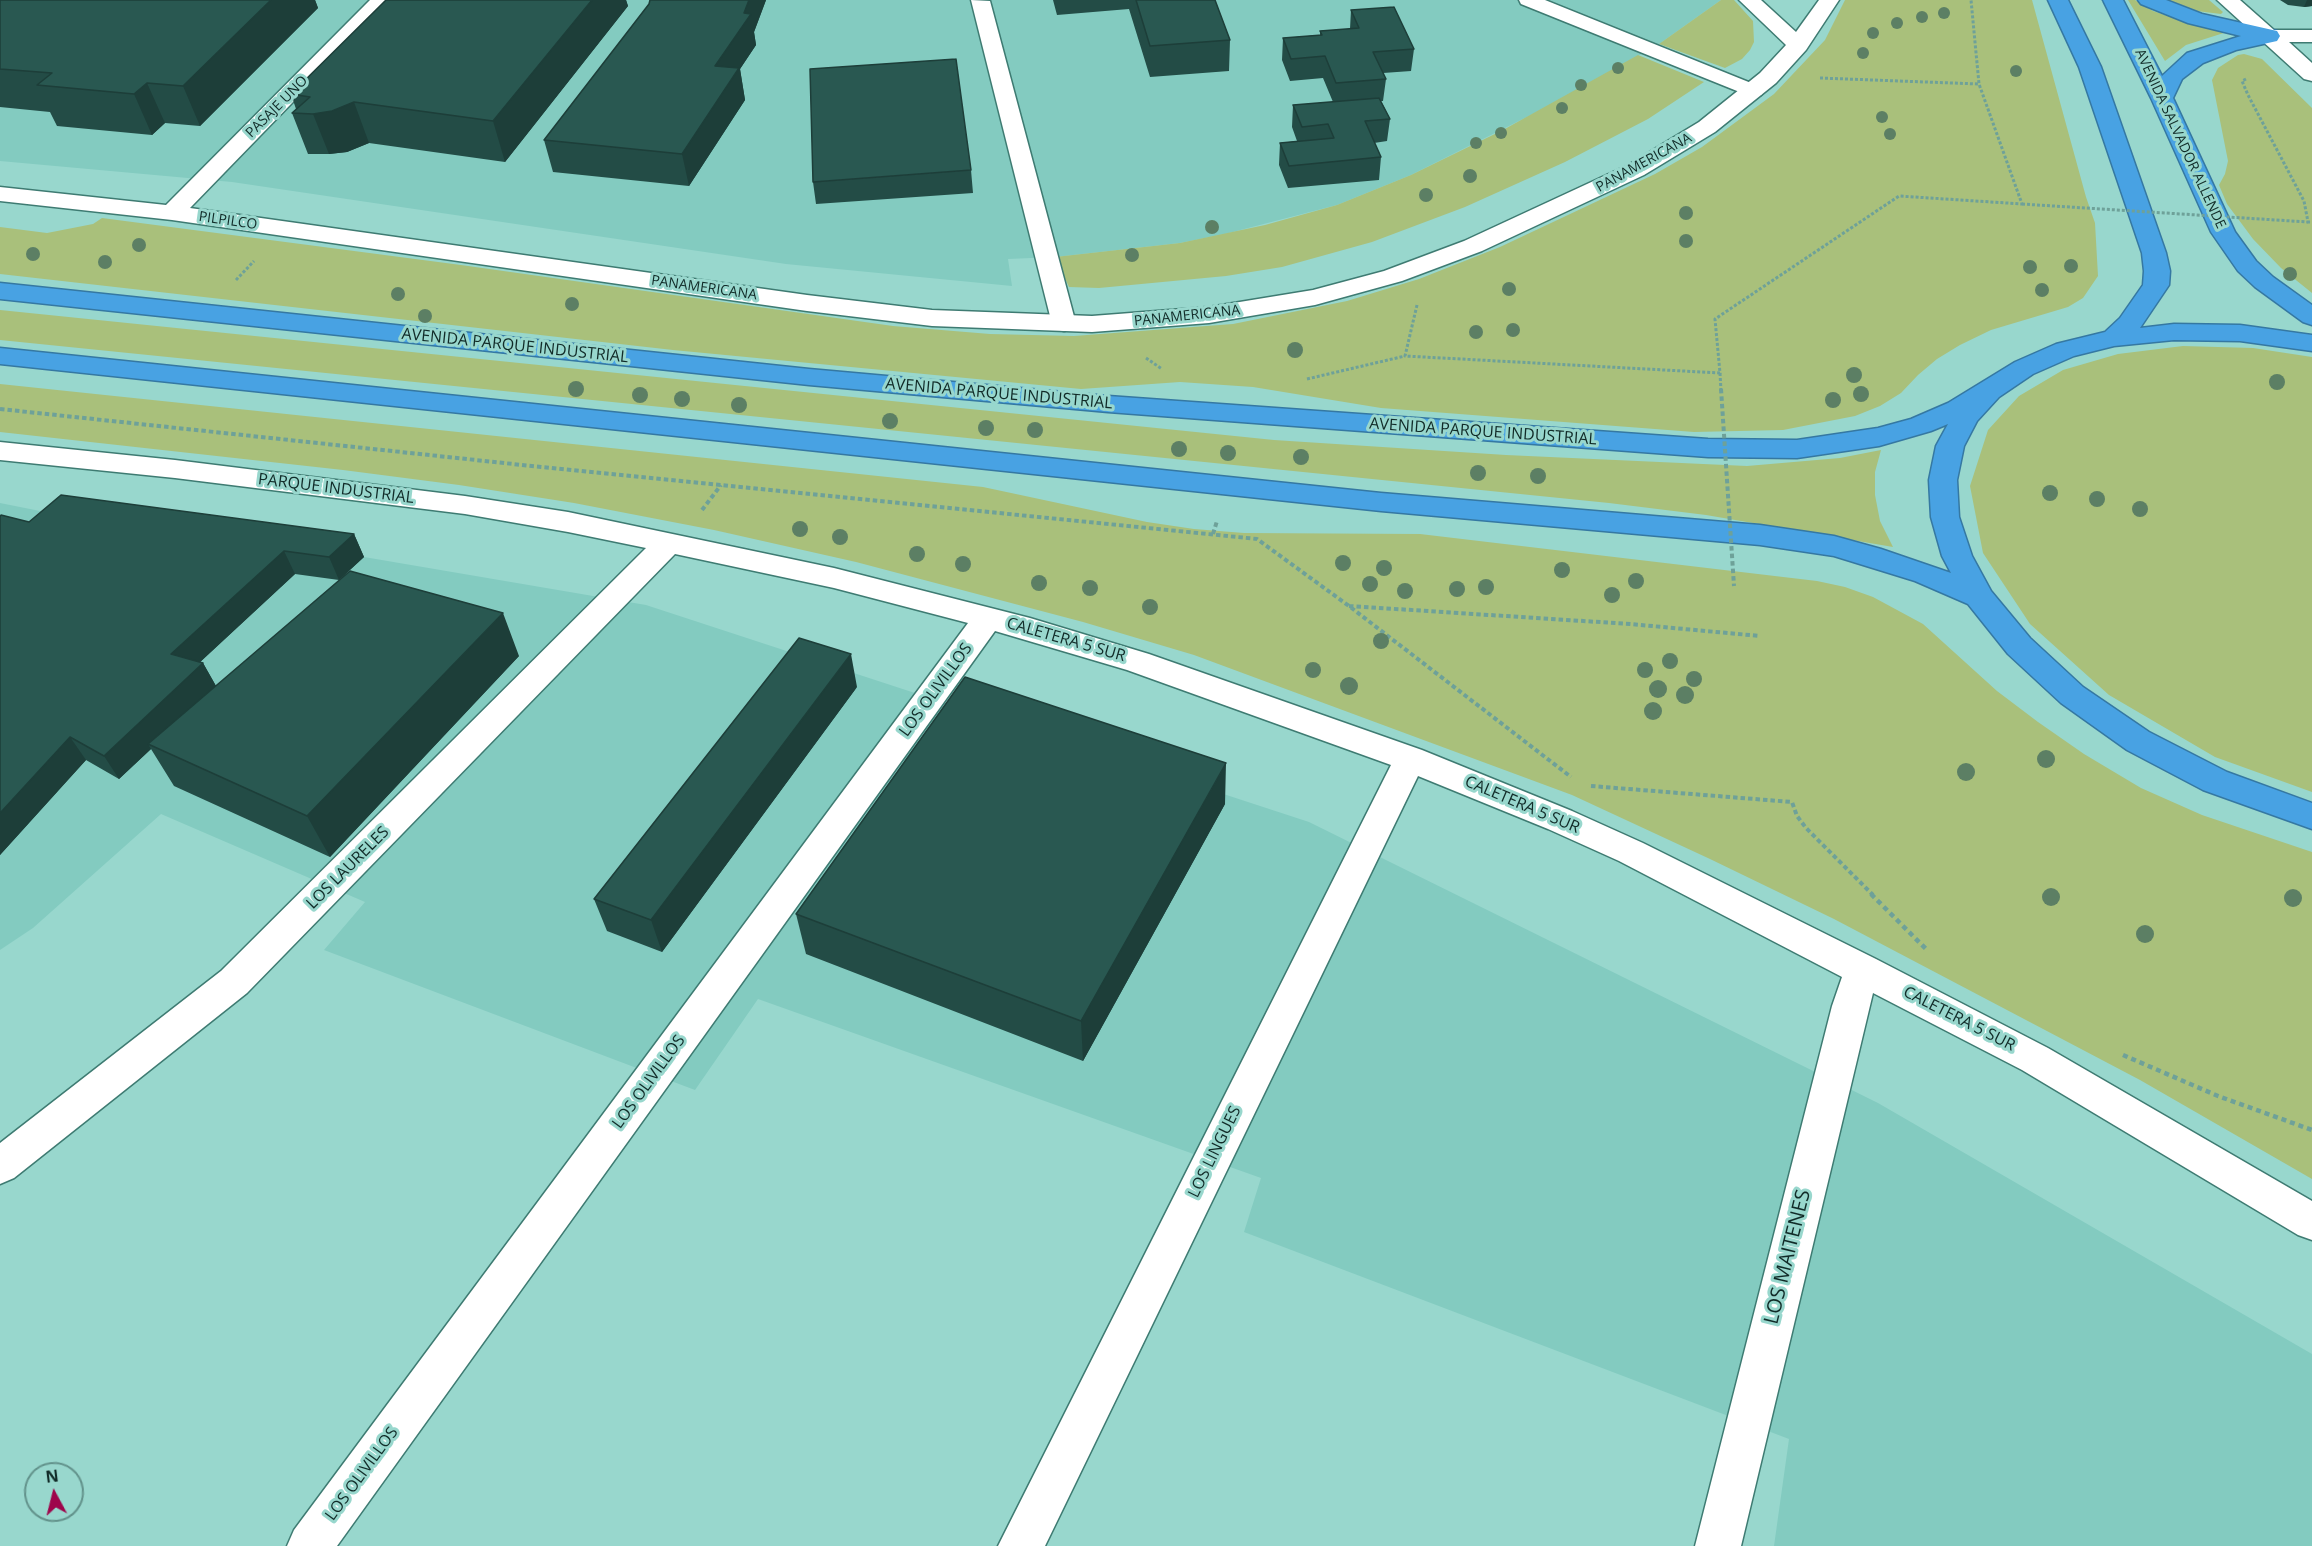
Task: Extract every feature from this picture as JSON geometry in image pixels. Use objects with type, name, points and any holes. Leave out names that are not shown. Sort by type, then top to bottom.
[{"type":"highway","points":[[2058,0],[2090,66],[2154,253],[2157,271],[2156,285],[2151,294],[2129,324],[2114,338]]},
{"type":"highway","name":"AVENIDA SALVADOR ALLENDE","points":[[2113,0],[2162,98],[2216,221],[2231,245],[2264,282],[2312,317]]},
{"type":"highway","points":[[2148,0],[2195,19],[2269,36]]},
{"type":"highway","points":[[2162,98],[2172,76],[2195,58],[2229,45],[2269,36]]},
{"type":"highway","name":"AVENIDA PARQUE INDUSTRIAL","points":[[0,291],[845,380],[1108,404],[1708,448],[1797,449],[1879,437],[1921,425],[1958,410],[1989,391]]},
{"type":"highway","points":[[2312,343],[2240,333],[2174,332],[2114,338],[2065,350],[2024,368],[1989,391],[1965,417],[1950,446],[1943,480],[1945,517],[1957,556],[1979,597],[2019,646],[2072,695],[2138,741],[2215,781],[2312,816]]},
{"type":"highway","points":[[0,356],[1381,502],[1760,535],[1834,546],[1871,556],[1926,574],[1979,597]]},
{"type":"street","name":"PASAJE UNO","points":[[172,213],[382,0]]},
{"type":"street","points":[[1749,0],[1798,45]]},
{"type":"street","name":"PANAMERICANA","points":[[456,253],[874,312],[966,321],[1064,324],[1165,319],[1237,311],[1316,297],[1394,276],[1492,238],[1636,170],[1687,141],[1754,91],[1798,45],[1829,0]]},
{"type":"street","points":[[2227,0],[2310,73]]},
{"type":"street","points":[[2269,36],[2312,36]]},
{"type":"street","name":"PILPILCO","points":[[0,194],[172,213],[456,253]]},
{"type":"street","name":"PARQUE INDUSTRIAL","points":[[0,451],[176,469],[465,505],[670,542]]},
{"type":"street","name":"CALETERA 5 SUR","points":[[670,542],[834,578],[988,618],[1138,662],[1410,759],[1560,820],[1631,852],[2035,1059],[2312,1222]]},
{"type":"street","name":"LOS LAURELES","points":[[0,1166],[234,982],[670,542]]},
{"type":"street","name":"LOS OLIVILLOS","points":[[310,1546],[988,618]]},
{"type":"street","name":"LOS LINGUES","points":[[1021,1546],[1410,759]]},
{"type":"street","name":"LOS MAITENES","points":[[1718,1546],[1850,1006],[1863,970]]},
{"type":"lane","points":[[1528,0],[1754,91]]},
{"type":"lane","points":[[980,1],[1064,324]]},
{"type":"path","points":[[1971,0],[1979,84],[2022,204]]},
{"type":"path","points":[[1734,586],[1715,319],[1899,196],[2310,222],[2304,201],[2242,81],[2255,76],[2310,73]]},
{"type":"path","points":[[1815,78],[1979,84]]},
{"type":"path","points":[[1405,356],[1419,299]]},
{"type":"path","points":[[1307,379],[1405,356],[1720,373]]},
{"type":"path","points":[[0,409],[1257,539],[1349,606],[1572,778]]},
{"type":"path","points":[[696,517],[721,485]]},
{"type":"path","points":[[1349,606],[1630,624],[1760,636]]},
{"type":"path","points":[[1581,785],[1792,802],[1797,816],[1806,828],[1932,955]]},
{"type":"path","points":[[2119,1054],[2218,1096],[2312,1130]]},
{"type":"shaded area","points":[[0,0],[1721,0],[1659,44],[1561,100],[1411,175],[1337,205],[1225,234],[1180,243],[1055,257],[1008,259],[1012,286],[786,264],[232,182],[0,161]]},
{"type":"shaded area","points":[[1721,0],[1734,0],[1753,21],[1754,42],[1742,59],[1725,68],[1659,44]]},
{"type":"shaded area","points":[[1845,0],[2032,0],[2095,223],[2098,276],[2083,298],[2068,307],[1991,330],[1960,345],[1937,359],[1901,393],[1880,406],[1855,416],[1783,430],[1694,432],[1381,408],[1253,387],[1180,382],[1081,389],[673,350],[0,274],[0,227],[47,233],[93,224],[102,218],[461,265],[893,326],[990,334],[1074,336],[1233,324],[1347,301],[1419,279],[1500,247],[1655,174],[1702,147],[1774,94],[1825,40]]},
{"type":"shaded area","points":[[2128,0],[2135,0],[2153,11],[2192,24],[2230,31],[2186,45],[2165,61]]},
{"type":"shaded area","points":[[2168,0],[2209,0],[2223,12],[2221,14],[2197,11]]},
{"type":"shaded area","points":[[2244,54],[2262,59],[2312,108],[2312,293],[2281,268],[2253,239],[2227,204],[2219,185],[2228,161],[2212,80],[2218,68],[2238,55]]},
{"type":"shaded area","points":[[1638,55],[1704,82],[1648,119],[1565,162],[1465,207],[1372,242],[1282,267],[1226,276],[1099,288],[1069,287],[1055,257],[1180,243],[1265,225],[1337,205],[1411,175],[1503,130]]},
{"type":"shaded area","points":[[0,310],[1274,440],[1506,455],[1747,466],[1840,458],[1881,450],[1875,472],[1875,495],[1880,521],[1893,547],[1706,515],[1609,503],[0,340]]},
{"type":"shaded area","points":[[2183,346],[2253,348],[2312,357],[2312,792],[2215,757],[2109,695],[2030,624],[1983,553],[1970,486],[1988,430],[2019,396],[2063,370],[2118,354]]},
{"type":"shaded area","points":[[0,384],[983,487],[1147,522],[1194,529],[1244,533],[1420,534],[1817,581],[1845,587],[1873,597],[1923,624],[1997,691],[2038,722],[2084,754],[2141,788],[2202,815],[2312,852],[2312,1179],[2140,1080],[1834,919],[1710,859],[1572,795],[1194,655],[1083,622],[856,562],[714,530],[574,503],[343,470],[0,432]]},
{"type":"shaded area","points":[[0,503],[75,518],[364,557],[646,605],[1309,822],[1878,1103],[2312,1354],[2312,1546],[1774,1546],[1789,1439],[1244,1232],[1261,1178],[758,999],[695,1090],[324,950],[365,902],[161,814],[33,928],[0,950]]},
{"type":"building","points":[[0,0],[271,0],[183,86],[147,83],[134,94],[37,85],[52,73],[0,69]]},
{"type":"building","points":[[386,0],[592,0],[493,121],[354,102],[332,111],[313,114],[292,113],[310,97],[291,94]]},
{"type":"building","points":[[650,0],[749,0],[744,13],[751,14],[715,66],[739,68],[682,154],[544,140],[649,4]]},
{"type":"building","points":[[1136,0],[1215,0],[1230,40],[1150,46]]},
{"type":"building","points":[[1394,7],[1414,49],[1373,52],[1386,79],[1336,83],[1325,56],[1291,59],[1283,38],[1322,35],[1320,31],[1359,28],[1351,10]]},
{"type":"building","points":[[956,59],[971,170],[813,182],[810,69]]},
{"type":"building","points":[[1379,98],[1390,119],[1365,121],[1381,157],[1289,166],[1280,143],[1334,138],[1328,124],[1302,127],[1293,105]]},
{"type":"building","points":[[61,495],[354,534],[329,557],[284,551],[171,654],[203,663],[104,756],[70,737],[0,813],[0,517],[1,515],[29,522]]},
{"type":"building","points":[[350,571],[503,613],[307,816],[148,744]]},
{"type":"building","points":[[799,638],[851,654],[651,920],[594,899]]},
{"type":"building","points":[[965,677],[1226,763],[1081,1021],[796,914]]}]
